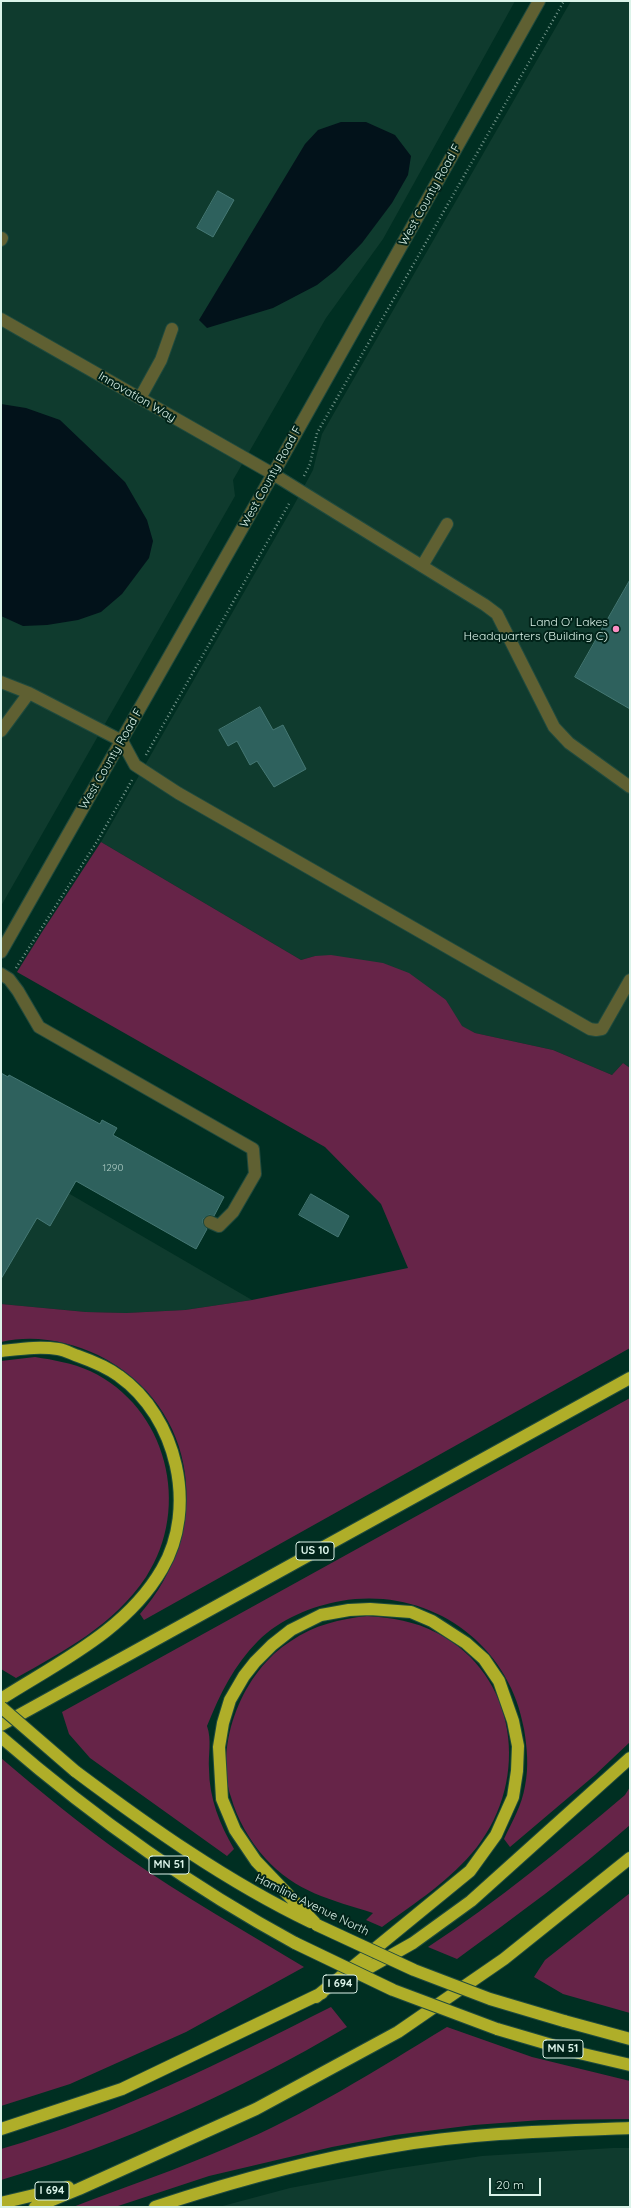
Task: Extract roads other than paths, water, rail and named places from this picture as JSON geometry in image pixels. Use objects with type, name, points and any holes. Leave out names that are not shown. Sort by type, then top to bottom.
[{"type":"highway","points":[[1,1351],[26,1348],[59,1349],[92,1361],[120,1376],[144,1400],[164,1430],[176,1463],[180,1500],[175,1537],[162,1569],[139,1603],[110,1630],[1,1699]]},
{"type":"highway","name":"US 10","points":[[1,1726],[630,1378]]},
{"type":"highway","points":[[316,1997],[470,1871],[496,1835],[513,1797],[517,1771],[518,1746],[513,1721],[499,1681],[484,1660],[466,1643],[432,1621],[411,1612],[370,1609],[349,1610],[321,1615],[291,1630],[272,1645],[251,1667],[230,1700],[222,1723],[219,1747],[222,1799],[235,1830],[256,1861],[317,1925]]},
{"type":"highway","name":"Hamline Avenue North","points":[[1,1706],[75,1771],[149,1826],[210,1867],[271,1903],[414,1970],[490,1999],[630,2039]]},
{"type":"highway","name":"MN 51","points":[[1,1737],[48,1778],[139,1845],[261,1924],[294,1942],[393,1990],[496,2029],[579,2054],[630,2065]]},
{"type":"highway","name":"I 694","points":[[1,2129],[122,2089],[316,1997],[413,1943],[471,1901],[630,1758]]},
{"type":"highway","name":"I 694","points":[[1,2204],[102,2179],[256,2109],[398,2032],[504,1959],[630,1858]]},
{"type":"highway","points":[[155,2207],[257,2176],[389,2146],[505,2134],[630,2128]]},
{"type":"highway","points":[[35,2207],[102,2179]]},
{"type":"street","name":"West County Road F","points":[[1,952],[122,741],[539,1]]},
{"type":"street","name":"Innovation Way","points":[[1,319],[273,474],[497,614],[554,727],[569,743],[630,787]]},
{"type":"street","points":[[140,398],[161,360],[172,329]]},
{"type":"street","points":[[422,566],[447,524]]},
{"type":"street","points":[[1,682],[29,693],[122,741],[135,765],[178,793],[590,1029],[602,1029],[630,980]]},
{"type":"street","points":[[1,731],[29,693]]},
{"type":"street","points":[[1,974],[9,979],[18,991],[39,1027],[253,1149],[255,1174],[232,1212],[219,1226],[210,1222]]},
{"type":"place","name":"Land O' Lakes Headquarters (Building C)","points":[[616,629]]}]
